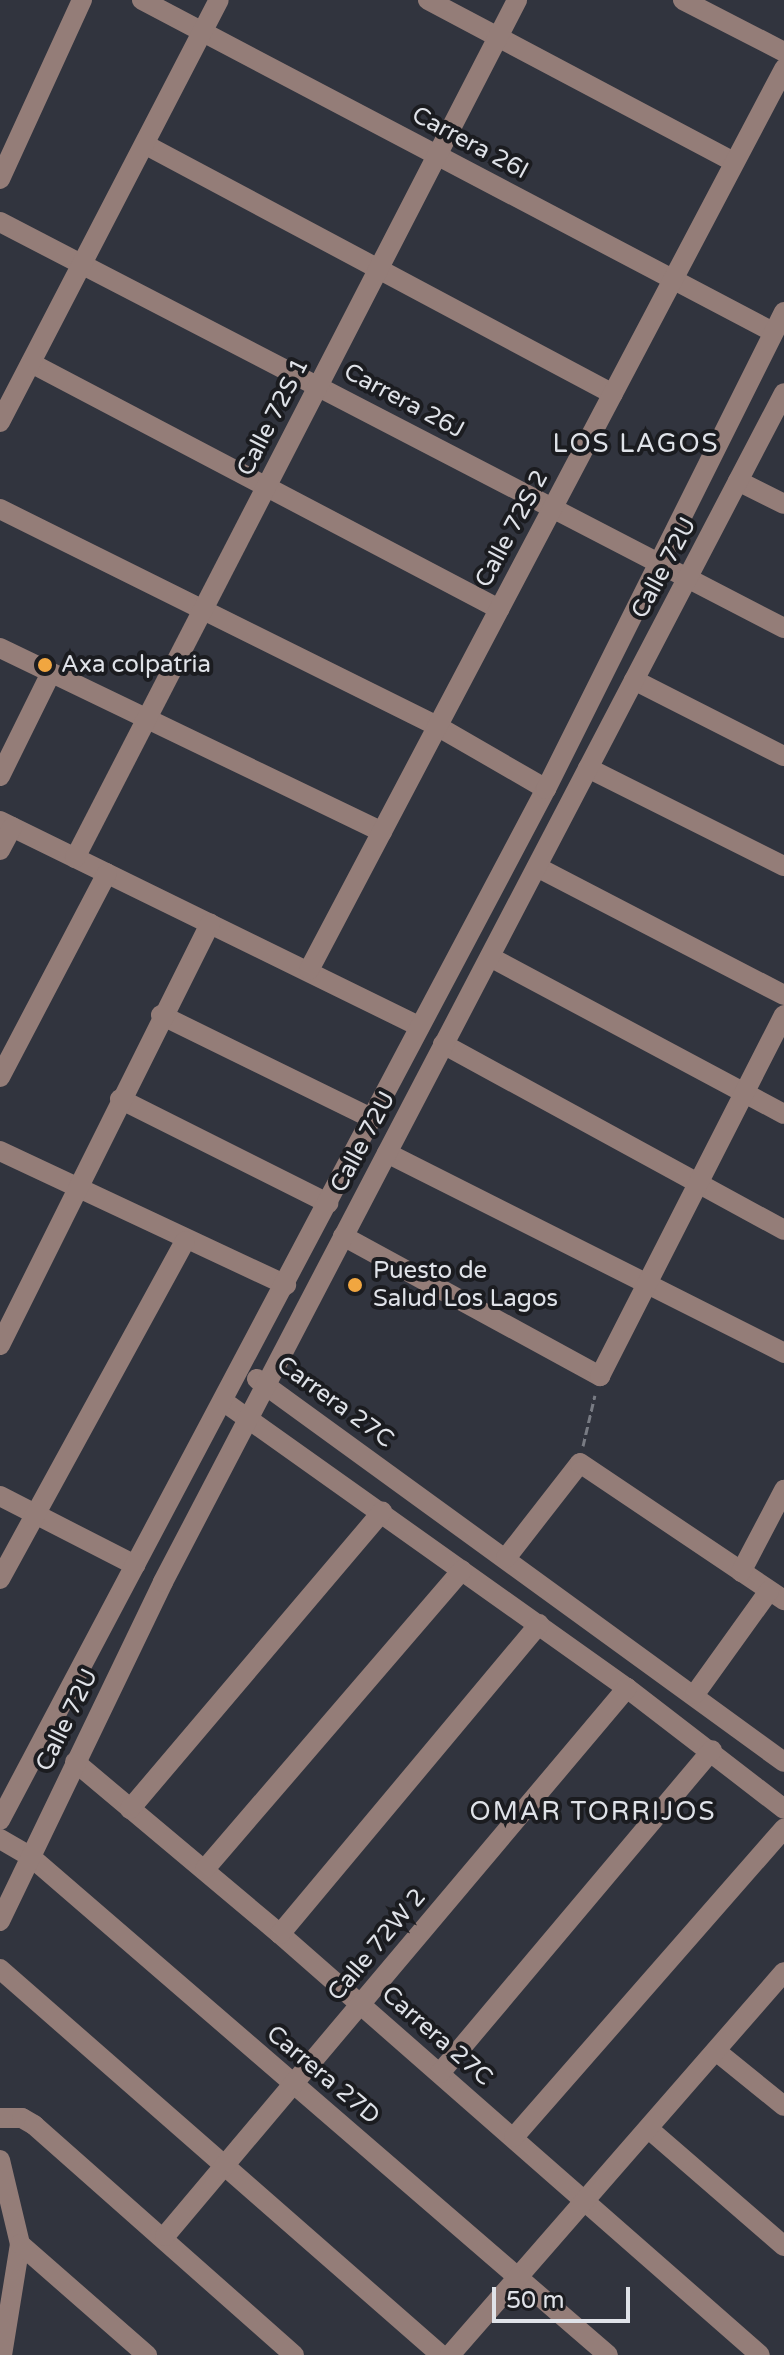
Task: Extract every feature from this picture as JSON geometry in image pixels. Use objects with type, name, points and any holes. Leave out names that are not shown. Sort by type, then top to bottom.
[{"type":"street","points":[[0,179],[82,0]]},
{"type":"street","name":"Carrera 26I","points":[[142,0],[773,332]]},
{"type":"street","points":[[0,422],[219,0]]},
{"type":"street","points":[[428,0],[732,161]]},
{"type":"street","name":"Calle 72S 1","points":[[75,858],[517,0]]},
{"type":"street","points":[[683,0],[784,52]]},
{"type":"street","name":"Calle 72S 2","points":[[309,970],[613,394],[732,161],[784,69]]},
{"type":"street","points":[[146,145],[613,394]]},
{"type":"street","name":"Carrera 26J","points":[[0,222],[784,628]]},
{"type":"street","name":"Calle 72U","points":[[0,1820],[546,789],[784,312]]},
{"type":"street","points":[[31,363],[499,609]]},
{"type":"street","name":"Calle 72U","points":[[0,1921],[75,1762],[265,1384],[784,393]]},
{"type":"street","points":[[738,481],[784,504]]},
{"type":"street","points":[[0,509],[437,726],[546,789]]},
{"type":"street","points":[[0,648],[382,832]]},
{"type":"street","points":[[0,776],[51,673]]},
{"type":"street","points":[[634,680],[784,756]]},
{"type":"street","points":[[588,768],[784,866]]},
{"type":"street","points":[[0,850],[6,824],[419,1026]]},
{"type":"street","points":[[537,867],[784,995]]},
{"type":"street","points":[[0,1077],[107,873]]},
{"type":"street","points":[[0,1345],[161,1015],[210,923]]},
{"type":"street","points":[[490,957],[784,1114]]},
{"type":"street","points":[[161,1015],[371,1118]]},
{"type":"street","points":[[343,1236],[600,1376],[695,1183],[784,1015]]},
{"type":"street","points":[[443,1044],[784,1230]]},
{"type":"street","points":[[120,1099],[328,1203]]},
{"type":"street","points":[[0,1151],[185,1241],[286,1285]]},
{"type":"street","points":[[387,1153],[784,1353]]},
{"type":"street","points":[[0,1579],[185,1241]]},
{"type":"street","name":"Carrera 27C","points":[[242,1368],[695,1694],[784,1762]]},
{"type":"street","points":[[223,1401],[539,1624],[712,1750],[784,1809]]},
{"type":"street","points":[[506,1558],[580,1463],[777,1596],[695,1694]]},
{"type":"street","points":[[741,1572],[784,1490]]},
{"type":"street","points":[[0,1496],[135,1565]]},
{"type":"street","points":[[130,1809],[382,1512]]},
{"type":"street","points":[[205,1869],[462,1570]]},
{"type":"street","points":[[280,1934],[539,1624]]},
{"type":"street","name":"Calle 72W 2","points":[[165,2236],[627,1688]]},
{"type":"street","points":[[440,2073],[712,1750]]},
{"type":"street","name":"Carrera 27C","points":[[75,1762],[205,1869],[760,2355]]},
{"type":"street","points":[[514,2137],[784,1829]]},
{"type":"street","name":"Carrera 27D","points":[[0,1839],[31,1857],[291,2083],[522,2276],[608,2355]]},
{"type":"street","points":[[0,1969],[441,2355]]},
{"type":"street","points":[[450,2355],[782,1977]]},
{"type":"street","points":[[716,2051],[784,2106]]},
{"type":"street","points":[[0,2118],[22,2118],[34,2125],[165,2236],[294,2355]]},
{"type":"street","points":[[650,2130],[784,2246]]},
{"type":"street","points":[[0,2160],[20,2244],[2,2355]]},
{"type":"street","points":[[20,2244],[147,2355]]},
{"type":"path","points":[[580,1463],[600,1376]]},
{"type":"place","name":"Axa colpatria","points":[[45,665]]},
{"type":"place","name":"Puesto de Salud Los Lagos","points":[[355,1285]]},
{"type":"district","name":"LOS LAGOS","points":[[636,444]]},
{"type":"district","name":"OMAR TORRIJOS","points":[[593,1812]]}]
